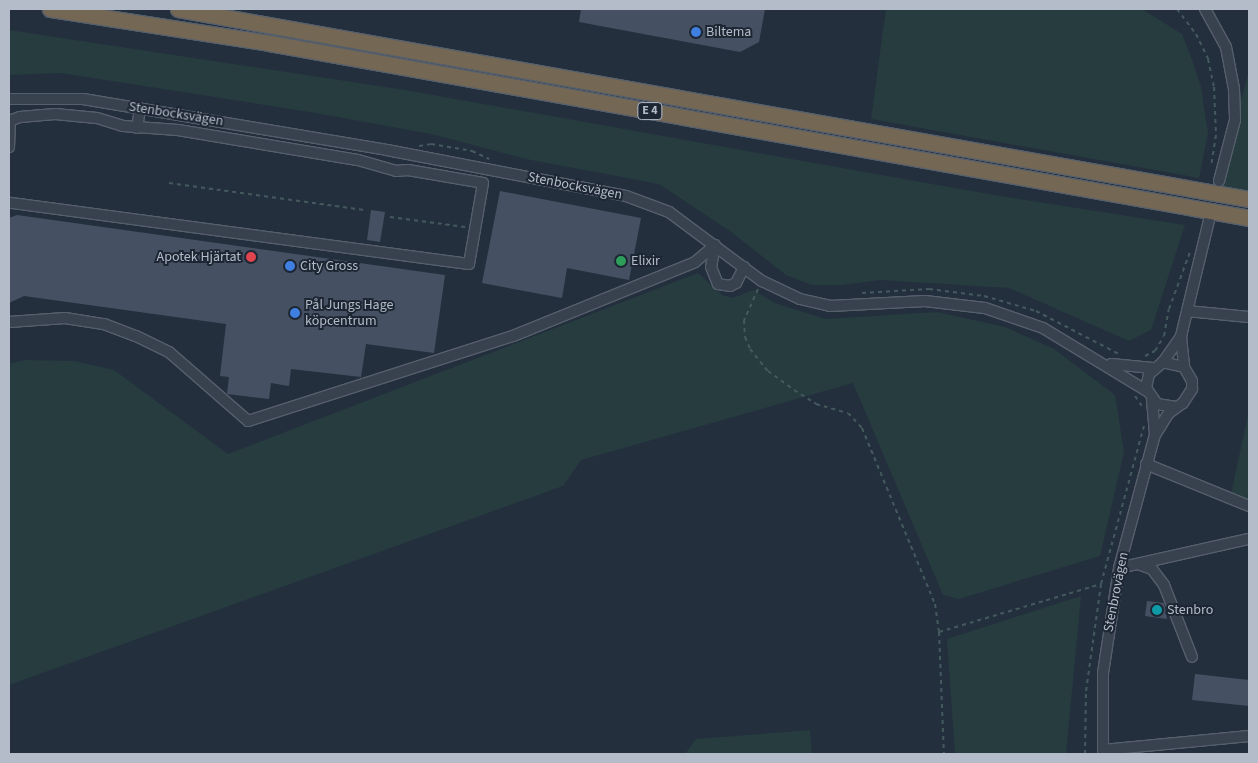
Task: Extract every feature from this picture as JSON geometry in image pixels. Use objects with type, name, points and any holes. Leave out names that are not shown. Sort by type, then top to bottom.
[{"type":"highway","name":"E 4","points":[[50,9],[279,44],[1249,218]]},
{"type":"highway","name":"E 4","points":[[178,9],[1249,199]]},
{"type":"street","points":[[1205,9],[1226,46],[1234,89],[1235,120],[1219,181]]},
{"type":"street","name":"Stenbocksvägen","points":[[9,99],[68,98],[140,108],[387,150],[638,199],[676,216],[762,280],[800,299],[830,306],[925,301],[985,308],[1043,328],[1103,362],[1150,396]]},
{"type":"street","points":[[138,128],[140,108]]},
{"type":"street","points":[[9,147],[9,121],[30,115],[67,114],[111,120],[138,128],[178,130],[358,160],[384,169],[483,183],[469,264],[9,203]]},
{"type":"street","points":[[384,169],[387,150]]},
{"type":"street","name":"Stenbrovägen","points":[[1103,752],[1103,673],[1119,568],[1155,434],[1176,407],[1183,403],[1192,389],[1189,373],[1184,367],[1181,336],[1209,220]]},
{"type":"street","points":[[715,245],[711,267],[718,284],[730,286],[736,283],[744,267]]},
{"type":"street","points":[[9,322],[65,318],[104,324],[136,336],[169,352],[248,421],[514,336],[695,262],[715,245]]},
{"type":"street","points":[[1187,311],[1249,317]]},
{"type":"street","name":"Stenbrovägen","points":[[1155,434],[1146,381],[1153,368],[1163,362],[1181,336]]},
{"type":"street","name":"Stenbocksvägen","points":[[1103,362],[1133,369],[1153,368]]},
{"type":"street","points":[[1163,362],[1184,367]]},
{"type":"street","points":[[1150,396],[1163,407],[1176,407]]},
{"type":"street","points":[[1146,464],[1249,506]]},
{"type":"street","points":[[1119,568],[1249,539]]},
{"type":"street","points":[[1138,564],[1152,569],[1164,585],[1192,657]]},
{"type":"street","points":[[1103,752],[1249,736]]},
{"type":"path","points":[[1176,9],[1196,34],[1208,59],[1214,87],[1216,135],[1211,170]]},
{"type":"path","points":[[413,147],[440,145],[472,151],[494,161]]},
{"type":"path","points":[[169,183],[364,210]]},
{"type":"path","points":[[390,217],[475,228]]},
{"type":"path","points":[[1133,369],[1136,358],[1150,354],[1160,345],[1192,247]]},
{"type":"path","points":[[762,280],[744,320],[744,337],[750,349],[768,371],[794,390],[816,404],[848,413],[862,428],[935,604],[939,632],[944,754]]},
{"type":"path","points":[[860,294],[929,289],[984,296],[1036,311],[1124,356]]},
{"type":"path","points":[[1130,380],[1130,390],[1142,406],[1144,414]]},
{"type":"path","points":[[1085,754],[1086,691],[1100,584],[1144,422]]},
{"type":"path","points":[[939,632],[1100,584]]},
{"type":"green space","points":[[886,9],[1142,9],[1182,34],[1192,60],[1201,87],[1208,133],[1199,178],[871,119]]},
{"type":"green space","points":[[9,30],[405,90],[994,195],[1185,225],[1151,330],[1129,341],[1009,288],[880,280],[842,285],[812,285],[786,275],[730,231],[659,184],[526,159],[431,134],[316,113],[61,73],[9,75]]},
{"type":"green space","points":[[1249,71],[1249,191],[1218,185]]},
{"type":"green space","points":[[698,273],[722,295],[733,298],[753,290],[775,303],[825,319],[937,312],[1005,327],[1054,349],[1115,395],[1124,452],[1100,556],[959,599],[943,595],[853,383],[581,460],[563,486],[9,685],[9,364],[25,360],[74,361],[114,370],[228,454]]},
{"type":"green space","points":[[1249,410],[1249,499],[1231,494]]},
{"type":"green space","points":[[1081,596],[1066,754],[955,754],[947,639]]},
{"type":"green space","points":[[810,730],[812,754],[685,754],[696,739]]},
{"type":"building","name":"Biltema","points":[[581,9],[765,9],[759,42],[740,52],[579,22]]},
{"type":"building","points":[[500,191],[641,218],[629,280],[567,268],[562,298],[482,283]]},
{"type":"building","points":[[371,210],[385,212],[380,242],[367,240]]},
{"type":"building","name":"Pål Jungs Hage köpcentrum","points":[[17,215],[445,275],[434,353],[366,344],[361,377],[291,369],[289,386],[271,383],[269,399],[227,394],[229,377],[220,376],[226,324],[24,296],[9,303],[9,218]]},
{"type":"building","name":"Stenbro","points":[[1147,601],[1164,603],[1167,619],[1145,616]]},
{"type":"building","points":[[1195,674],[1249,680],[1249,706],[1192,700]]},
{"type":"place","name":"Biltema","points":[[696,32]]},
{"type":"place","name":"Apotek Hjärtat","points":[[251,257]]},
{"type":"place","name":"Elixir","points":[[621,261]]},
{"type":"place","name":"City Gross","points":[[290,266]]},
{"type":"place","name":"Pål Jungs Hage köpcentrum","points":[[295,313]]},
{"type":"place","name":"Stenbro","points":[[1157,610]]}]
